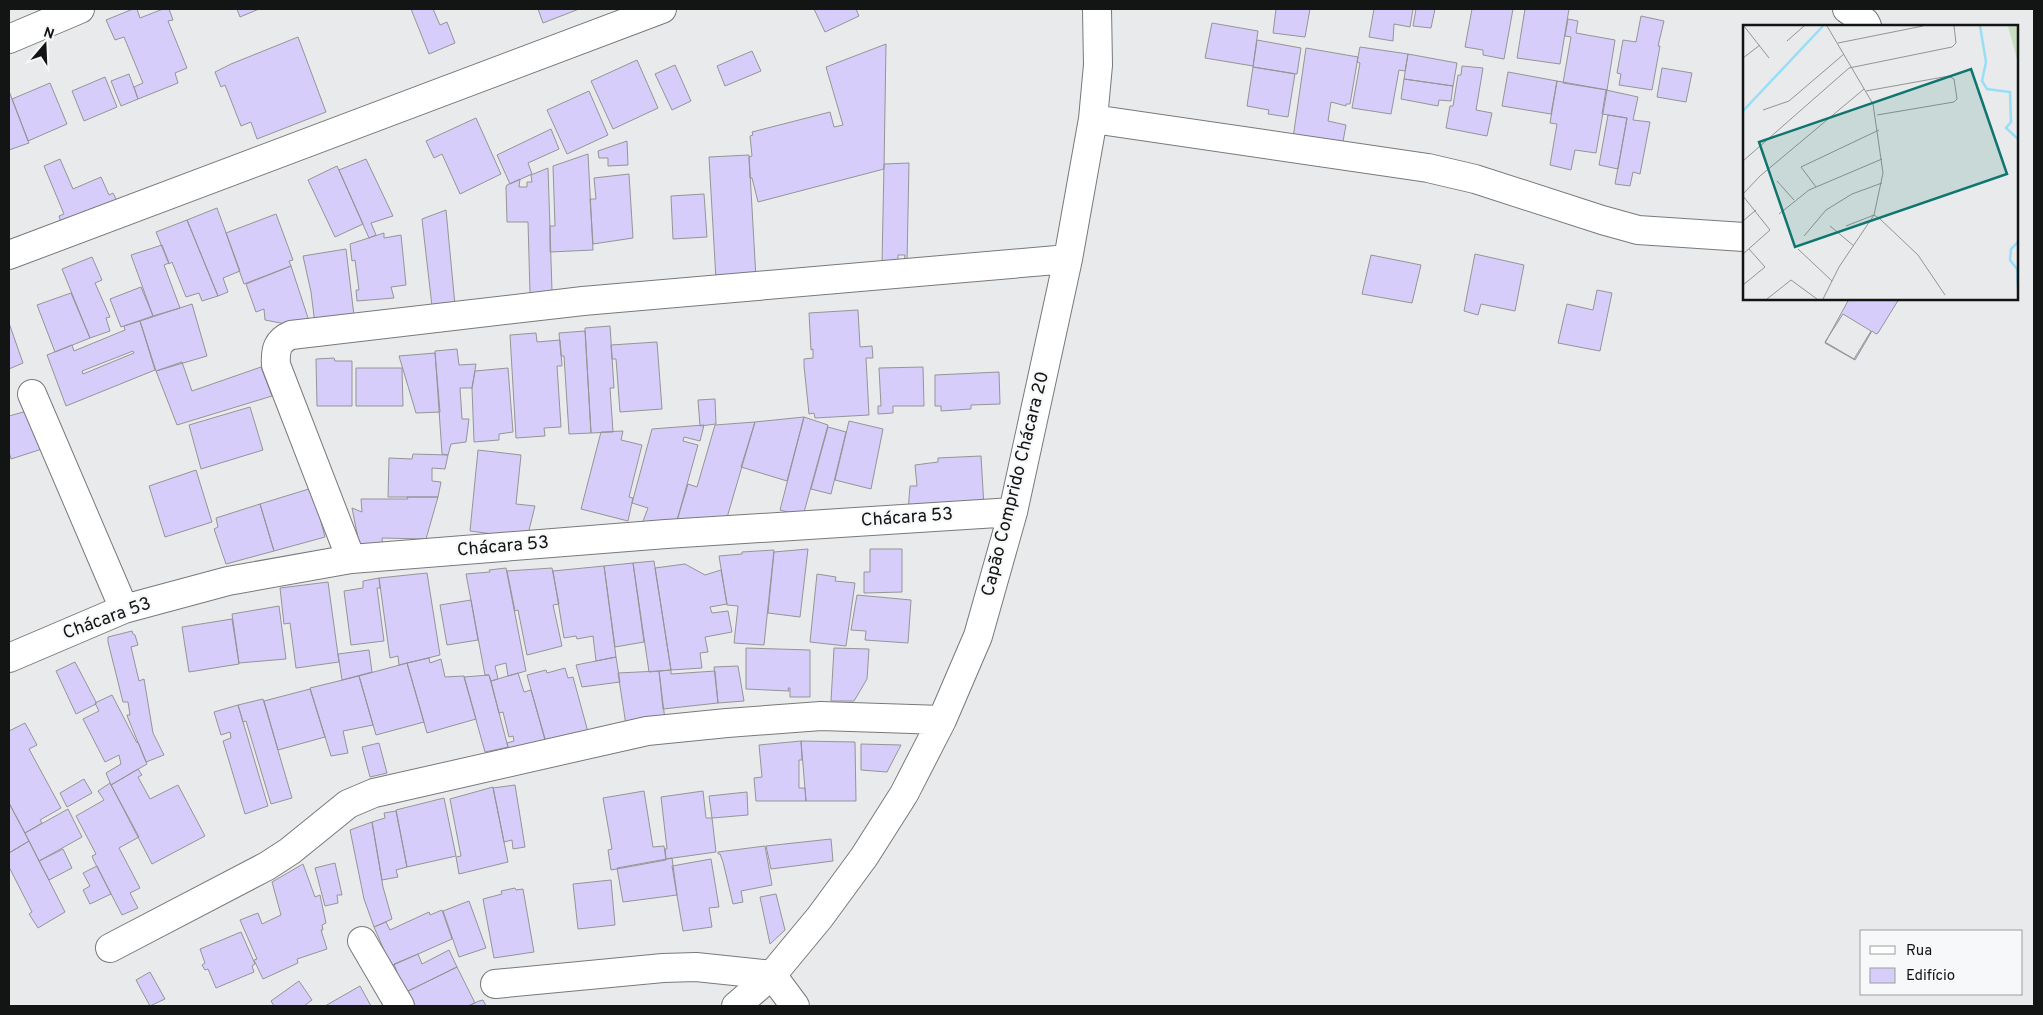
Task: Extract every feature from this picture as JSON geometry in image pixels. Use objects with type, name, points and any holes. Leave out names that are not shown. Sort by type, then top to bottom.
[{"type":"street","points":[[9,38],[80,9]]},
{"type":"street","points":[[9,255],[662,9]]},
{"type":"street","name":"Capão Comprido Chácara 20","points":[[736,1006],[772,975],[820,917],[864,856],[904,794],[942,720],[978,636],[1013,512],[1068,259],[1093,118],[1098,65],[1097,9]]},
{"type":"street","points":[[1847,9],[1866,25]]},
{"type":"street","points":[[1093,118],[1428,168],[1475,179],[1638,230],[1743,237]]},
{"type":"street","points":[[351,559],[276,365],[275,354],[283,338],[300,334],[583,301],[1068,259]]},
{"type":"street","points":[[32,394],[124,609]]},
{"type":"street","name":"Chácara 53","points":[[9,658],[124,609],[228,581],[351,559],[666,534],[1013,512]]},
{"type":"street","points":[[110,948],[268,866],[290,851],[348,804],[374,793],[647,731],[727,722],[821,716],[942,720]]},
{"type":"street","points":[[362,941],[400,1006]]},
{"type":"street","points":[[496,984],[663,968],[696,967],[772,975],[795,1006]]},
{"type":"building","points":[[137,9],[140,18],[163,9],[169,9],[173,20],[168,21],[187,68],[175,73],[178,83],[138,99],[134,87],[143,83],[124,37],[115,40],[106,20]]},
{"type":"building","points":[[237,9],[259,9],[240,17]]},
{"type":"building","points":[[411,9],[433,9],[440,25],[447,22],[455,43],[429,54]]},
{"type":"building","points":[[538,9],[579,9],[543,23]]},
{"type":"building","points":[[814,9],[856,9],[859,16],[825,32]]},
{"type":"building","points":[[1276,9],[1310,9],[1305,37],[1273,33]]},
{"type":"building","points":[[1374,9],[1413,9],[1410,27],[1394,24],[1393,41],[1369,37]]},
{"type":"building","points":[[1416,9],[1435,9],[1431,28],[1413,26]]},
{"type":"building","points":[[1472,9],[1513,9],[1504,59],[1483,55],[1483,50],[1465,47]]},
{"type":"building","points":[[1525,9],[1569,9],[1560,64],[1517,58]]},
{"type":"building","points":[[1641,16],[1664,21],[1658,46],[1660,46],[1652,90],[1619,85],[1621,74],[1617,73],[1623,40],[1636,42]]},
{"type":"building","points":[[1568,19],[1578,21],[1576,33],[1615,40],[1607,90],[1563,83],[1571,37],[1565,36]]},
{"type":"building","points":[[1212,23],[1258,31],[1253,66],[1205,58]]},
{"type":"building","points":[[298,37],[326,112],[257,139],[251,122],[241,126],[225,85],[221,87],[215,72]]},
{"type":"building","points":[[1257,40],[1301,48],[1297,74],[1253,67]]},
{"type":"building","points":[[886,44],[884,169],[758,202],[752,178],[750,178],[749,157],[752,156],[750,136],[753,135],[752,132],[830,112],[834,127],[843,125],[826,67]]},
{"type":"building","points":[[1360,47],[1408,54],[1405,71],[1399,70],[1391,114],[1352,108],[1360,63],[1357,62]]},
{"type":"building","points":[[1306,48],[1358,57],[1350,104],[1346,104],[1346,106],[1331,102],[1328,121],[1346,125],[1342,147],[1293,138]]},
{"type":"building","points":[[752,51],[761,71],[725,86],[717,66]]},
{"type":"building","points":[[1408,54],[1457,63],[1453,86],[1404,79]]},
{"type":"building","points":[[637,60],[658,108],[613,129],[591,81]]},
{"type":"building","points":[[675,65],[691,101],[672,110],[655,74]]},
{"type":"building","points":[[1462,66],[1483,68],[1476,110],[1492,113],[1487,136],[1446,128],[1450,106],[1453,106],[1458,75],[1461,75]]},
{"type":"building","points":[[1253,67],[1295,74],[1288,117],[1268,114],[1269,110],[1247,106]]},
{"type":"building","points":[[1662,68],[1692,73],[1686,102],[1657,97]]},
{"type":"building","points":[[1508,72],[1557,81],[1551,114],[1502,106]]},
{"type":"building","points":[[129,74],[138,99],[121,106],[111,81]]},
{"type":"building","points":[[105,77],[117,107],[84,121],[72,91]]},
{"type":"building","points":[[1404,79],[1453,86],[1451,101],[1439,100],[1438,106],[1401,99]]},
{"type":"building","points":[[1557,81],[1607,90],[1596,153],[1575,150],[1571,170],[1550,165],[1557,124],[1550,123]]},
{"type":"building","points":[[50,83],[67,124],[28,141],[12,99]]},
{"type":"building","points":[[1606,90],[1638,97],[1633,120],[1650,122],[1640,174],[1633,172],[1630,186],[1615,184],[1627,118],[1602,114]]},
{"type":"building","points":[[9,91],[29,143],[9,150]]},
{"type":"building","points":[[589,91],[608,135],[567,154],[547,110]]},
{"type":"building","points":[[1608,115],[1627,118],[1618,169],[1599,165]]},
{"type":"building","points":[[476,118],[501,174],[460,194],[442,154],[434,158],[426,141]]},
{"type":"building","points":[[551,129],[559,149],[528,163],[532,174],[510,184],[497,155]]},
{"type":"building","points":[[627,141],[628,165],[608,166],[608,158],[599,158],[598,151]]},
{"type":"building","points":[[588,154],[593,250],[550,252],[550,226],[555,226],[553,166]]},
{"type":"building","points":[[749,155],[756,278],[716,280],[709,157]]},
{"type":"building","points":[[60,159],[73,189],[101,177],[109,195],[113,193],[117,201],[62,226],[59,216],[64,214],[44,166]]},
{"type":"building","points":[[366,159],[393,216],[371,223],[376,235],[369,238],[339,170]]},
{"type":"building","points":[[909,163],[907,264],[882,264],[884,164]],"holes":[[[898,255],[905,255],[904,261],[898,261]]]},
{"type":"building","points":[[337,166],[363,224],[335,237],[308,180]]},
{"type":"building","points":[[548,168],[552,291],[530,293],[528,222],[507,222],[506,187],[520,179],[519,187],[527,187],[527,182],[532,182],[531,175]]},
{"type":"building","points":[[629,174],[633,238],[593,244],[590,199],[596,199],[594,178]]},
{"type":"building","points":[[704,194],[707,237],[673,239],[671,196]]},
{"type":"building","points":[[217,208],[240,271],[223,278],[228,292],[218,296],[187,220]]},
{"type":"building","points":[[446,210],[455,305],[433,315],[422,219]]},
{"type":"building","points":[[276,214],[293,260],[289,261],[291,266],[244,284],[226,233]]},
{"type":"building","points":[[187,220],[218,296],[202,301],[199,293],[186,297],[172,262],[169,264],[156,232]]},
{"type":"building","points":[[384,233],[384,238],[401,235],[406,285],[391,287],[394,298],[357,301],[356,290],[359,290],[355,260],[352,261],[350,244]]},
{"type":"building","points":[[162,245],[169,263],[164,265],[180,308],[153,316],[131,255]]},
{"type":"building","points":[[346,249],[355,324],[315,324],[311,292],[303,256]]},
{"type":"building","points":[[1475,254],[1524,265],[1515,311],[1481,304],[1478,315],[1464,311]]},
{"type":"building","points":[[1371,255],[1421,265],[1412,303],[1362,294]]},
{"type":"building","points":[[92,257],[102,280],[95,283],[110,317],[106,318],[110,331],[90,338],[62,269]]},
{"type":"building","points":[[291,266],[309,321],[291,325],[265,320],[264,309],[256,312],[246,284]]},
{"type":"building","points":[[141,287],[153,316],[121,327],[110,299]]},
{"type":"building","points":[[1597,290],[1612,293],[1600,351],[1558,343],[1567,304],[1593,310]]},
{"type":"building","points":[[71,293],[90,338],[55,352],[37,305]]},
{"type":"building","points":[[1848,300],[1898,300],[1878,333],[1876,334],[1872,331],[1855,360],[1825,343]]},
{"type":"building","points":[[192,304],[207,356],[156,371],[140,321]]},
{"type":"building","points":[[858,310],[860,347],[872,346],[873,358],[866,358],[869,415],[815,418],[814,413],[809,414],[804,366],[804,359],[813,358],[809,313]]},
{"type":"building","points":[[1843,314],[1871,331],[1854,359],[1825,342]]},
{"type":"building","points":[[140,321],[155,370],[66,406],[47,355],[72,345],[74,351],[125,330],[124,326]],"holes":[[[133,351],[134,353],[83,374],[82,371]]]},
{"type":"building","points":[[9,323],[23,363],[9,369]]},
{"type":"building","points":[[610,326],[614,388],[610,388],[613,432],[591,433],[585,328]]},
{"type":"building","points":[[585,331],[591,433],[569,434],[564,356],[561,356],[559,333]]},
{"type":"building","points":[[536,333],[537,342],[560,340],[562,366],[557,366],[561,427],[544,428],[545,436],[516,438],[510,335]]},
{"type":"building","points":[[657,342],[662,409],[620,412],[616,359],[612,359],[611,345]]},
{"type":"building","points":[[457,349],[459,365],[476,364],[472,388],[460,388],[462,419],[469,419],[466,442],[451,444],[448,455],[442,454],[435,351]]},
{"type":"building","points":[[435,353],[440,412],[416,413],[399,356]]},
{"type":"building","points":[[334,358],[335,361],[352,361],[352,406],[317,406],[316,359]]},
{"type":"building","points":[[182,362],[192,391],[261,367],[272,396],[177,425],[156,371]]},
{"type":"building","points":[[923,367],[924,406],[893,406],[893,413],[878,414],[878,406],[881,406],[879,368]]},
{"type":"building","points":[[356,368],[402,368],[403,406],[356,406]]},
{"type":"building","points":[[508,368],[513,432],[499,434],[499,440],[474,442],[472,388],[475,371]]},
{"type":"building","points":[[999,372],[1000,404],[971,405],[971,409],[941,411],[941,406],[935,406],[935,375]]},
{"type":"building","points":[[715,399],[716,424],[700,426],[698,400]]},
{"type":"building","points":[[250,407],[263,450],[201,469],[189,425]]},
{"type":"building","points":[[27,411],[42,449],[11,459],[9,452],[9,416]]},
{"type":"building","points":[[804,417],[787,481],[741,467],[755,422]]},
{"type":"building","points":[[804,417],[828,425],[803,516],[780,510]]},
{"type":"building","points":[[849,421],[883,429],[871,489],[835,480]]},
{"type":"building","points":[[755,422],[726,521],[676,524],[688,484],[697,487],[715,425]]},
{"type":"building","points":[[704,425],[700,441],[684,437],[683,441],[698,445],[676,524],[642,524],[648,508],[632,503],[652,429]]},
{"type":"building","points":[[828,427],[846,432],[831,494],[811,489]]},
{"type":"building","points":[[623,431],[621,440],[642,445],[629,497],[633,498],[628,521],[581,509],[601,432]]},
{"type":"building","points":[[478,450],[521,455],[516,504],[535,506],[527,538],[493,538],[493,534],[470,531]]},
{"type":"building","points":[[413,454],[448,455],[445,469],[432,468],[432,481],[441,482],[438,497],[388,497],[389,458],[412,459]]},
{"type":"building","points":[[981,456],[984,507],[908,512],[910,486],[917,486],[915,465],[938,462],[938,458]]},
{"type":"building","points":[[196,470],[212,522],[165,537],[149,486]]},
{"type":"building","points":[[312,488],[325,537],[274,551],[260,504]]},
{"type":"building","points":[[407,497],[438,497],[426,539],[382,538],[383,548],[360,548],[352,508],[362,512],[361,499],[408,499]]},
{"type":"building","points":[[260,504],[274,551],[226,564],[214,529],[218,527],[216,518]]},
{"type":"building","points":[[808,549],[800,617],[768,613],[774,552]]},
{"type":"building","points":[[870,549],[902,549],[902,592],[864,593],[864,572],[870,572]]},
{"type":"building","points":[[774,550],[764,645],[734,643],[738,606],[727,605],[719,556]]},
{"type":"building","points":[[654,561],[671,670],[649,672],[633,563]]},
{"type":"building","points":[[633,563],[644,642],[615,647],[604,566]]},
{"type":"building","points":[[685,564],[705,575],[721,570],[727,604],[710,607],[712,613],[728,611],[732,632],[705,637],[708,652],[700,653],[702,668],[671,670],[655,568]]},
{"type":"building","points":[[604,566],[616,657],[596,661],[593,636],[577,639],[576,636],[564,638],[553,571]]},
{"type":"building","points":[[506,568],[526,671],[508,676],[506,663],[495,666],[498,679],[491,681],[489,675],[485,675],[466,574],[490,572],[489,570]]},
{"type":"building","points":[[552,568],[559,604],[553,605],[562,646],[527,655],[518,610],[515,611],[507,571]]},
{"type":"building","points":[[427,573],[440,655],[399,665],[398,656],[390,658],[379,578]]},
{"type":"building","points":[[817,574],[836,577],[835,581],[855,583],[846,646],[810,642]]},
{"type":"building","points":[[379,578],[380,588],[377,588],[384,641],[351,645],[344,591],[363,588],[363,581]]},
{"type":"building","points":[[328,582],[339,662],[296,668],[290,623],[284,624],[280,588]]},
{"type":"building","points":[[857,595],[911,600],[908,643],[865,640],[866,631],[851,630]]},
{"type":"building","points":[[471,600],[478,640],[447,645],[440,605]]},
{"type":"building","points":[[279,606],[286,659],[239,663],[232,614]]},
{"type":"building","points":[[232,619],[239,664],[189,672],[182,627]]},
{"type":"building","points":[[132,631],[138,645],[131,647],[139,681],[144,679],[153,733],[164,755],[146,762],[127,715],[130,715],[128,702],[123,702],[108,642],[108,637]]},
{"type":"building","points":[[746,648],[810,650],[810,697],[790,697],[790,688],[788,688],[789,691],[746,689]]},
{"type":"building","points":[[834,648],[869,649],[867,679],[854,701],[831,701]]},
{"type":"building","points":[[369,650],[372,672],[342,680],[338,654]]},
{"type":"building","points":[[616,657],[620,682],[582,687],[576,665]]},
{"type":"building","points":[[429,658],[430,663],[441,659],[445,677],[464,676],[476,719],[427,733],[407,663]]},
{"type":"building","points":[[75,662],[96,702],[96,704],[76,714],[56,671]]},
{"type":"building","points":[[407,663],[424,722],[376,735],[359,676]]},
{"type":"building","points":[[738,666],[744,701],[718,703],[714,667]]},
{"type":"building","points":[[565,668],[568,678],[573,677],[588,732],[545,740],[527,675],[546,670],[547,673]]},
{"type":"building","points":[[671,670],[671,674],[715,671],[718,703],[663,709],[659,671]]},
{"type":"building","points":[[659,671],[665,720],[626,725],[618,673]]},
{"type":"building","points":[[518,673],[524,692],[531,690],[546,742],[509,752],[507,743],[514,741],[513,736],[509,737],[503,712],[499,713],[491,681]]},
{"type":"building","points":[[489,675],[508,747],[485,752],[464,677]]},
{"type":"building","points":[[359,676],[373,725],[343,731],[348,753],[331,756],[310,688]]},
{"type":"building","points":[[310,689],[325,737],[278,750],[264,701]]},
{"type":"building","points":[[112,695],[138,742],[147,764],[111,785],[106,773],[121,764],[119,755],[105,762],[83,719],[99,711],[95,703]]},
{"type":"building","points":[[263,699],[292,798],[271,804],[246,721],[243,722],[238,705]]},
{"type":"building","points":[[238,705],[268,806],[245,814],[223,741],[231,738],[230,732],[221,735],[214,712]]},
{"type":"building","points":[[25,723],[37,745],[29,749],[61,808],[40,820],[42,823],[25,833],[9,803],[9,731]]},
{"type":"building","points":[[801,741],[802,760],[799,760],[799,788],[805,788],[806,801],[756,801],[754,778],[762,777],[759,745]]},
{"type":"building","points":[[801,741],[855,742],[856,801],[806,801]]},
{"type":"building","points":[[379,743],[387,773],[370,777],[362,747]]},
{"type":"building","points":[[861,744],[901,745],[887,772],[861,770]]},
{"type":"building","points":[[138,769],[142,775],[138,777],[150,799],[178,785],[205,836],[152,864],[111,785]]},
{"type":"building","points":[[84,779],[92,793],[67,807],[60,793]]},
{"type":"building","points":[[110,783],[139,837],[119,848],[140,888],[130,893],[138,908],[122,915],[94,861],[92,856],[96,854],[76,816],[104,800],[98,791]]},
{"type":"building","points":[[515,785],[525,847],[513,849],[512,840],[504,842],[493,788]]},
{"type":"building","points":[[493,787],[508,862],[459,874],[456,857],[461,856],[450,799]]},
{"type":"building","points":[[644,791],[653,847],[664,846],[666,860],[611,870],[608,850],[612,849],[603,798]]},
{"type":"building","points":[[703,791],[706,818],[712,818],[716,852],[666,859],[665,849],[667,849],[661,797]]},
{"type":"building","points":[[747,792],[748,815],[712,818],[709,796]]},
{"type":"building","points":[[444,798],[456,856],[407,867],[396,810]]},
{"type":"building","points":[[9,803],[29,841],[9,853]]},
{"type":"building","points":[[68,809],[82,837],[39,861],[25,833]]},
{"type":"building","points":[[396,811],[407,867],[396,870],[398,877],[382,880],[372,822],[385,818],[384,813]]},
{"type":"building","points":[[372,822],[383,887],[392,919],[374,927],[364,899],[350,830]]},
{"type":"building","points":[[831,839],[833,861],[771,869],[766,846]]},
{"type":"building","points":[[29,841],[65,912],[38,928],[29,914],[32,912],[9,867],[9,853]]},
{"type":"building","points":[[765,846],[772,885],[741,891],[743,902],[733,904],[723,862],[718,852]]},
{"type":"building","points":[[63,849],[72,868],[49,880],[39,861]]},
{"type":"building","points":[[672,858],[677,895],[623,902],[617,868]]},
{"type":"building","points":[[711,859],[719,907],[709,908],[712,927],[683,931],[672,866]]},
{"type":"building","points":[[335,863],[342,895],[337,895],[338,903],[325,906],[315,868]]},
{"type":"building","points":[[303,864],[315,897],[320,895],[326,923],[322,925],[323,930],[321,930],[327,949],[297,959],[298,963],[263,979],[254,960],[257,959],[240,920],[258,913],[262,924],[281,915],[272,882]]},
{"type":"building","points":[[97,866],[111,894],[90,904],[83,890],[90,886],[83,873]]},
{"type":"building","points":[[611,880],[615,925],[578,929],[573,884]]},
{"type":"building","points":[[515,888],[516,890],[523,889],[534,952],[494,958],[483,899],[502,894],[501,891]]},
{"type":"building","points":[[776,894],[785,930],[770,944],[760,897]]},
{"type":"building","points":[[469,901],[486,948],[459,957],[443,911]]},
{"type":"building","points":[[442,910],[452,939],[391,966],[374,927],[386,922],[390,930],[429,912],[430,915]]},
{"type":"building","points":[[241,932],[255,964],[252,966],[254,972],[216,988],[208,969],[205,970],[202,965],[205,963],[200,949]]},
{"type":"building","points":[[449,950],[457,967],[404,993],[396,976],[398,975],[394,964],[418,954],[422,964]]},
{"type":"building","points":[[457,967],[475,1003],[468,1006],[410,1006],[404,993]]},
{"type":"building","points":[[150,972],[165,999],[150,1006],[136,980]]},
{"type":"building","points":[[299,981],[312,1000],[304,1006],[274,1006],[271,1001]]},
{"type":"building","points":[[360,986],[371,1006],[325,1006]]},
{"type":"building","points":[[483,1000],[486,1006],[468,1006],[479,1001]]}]
